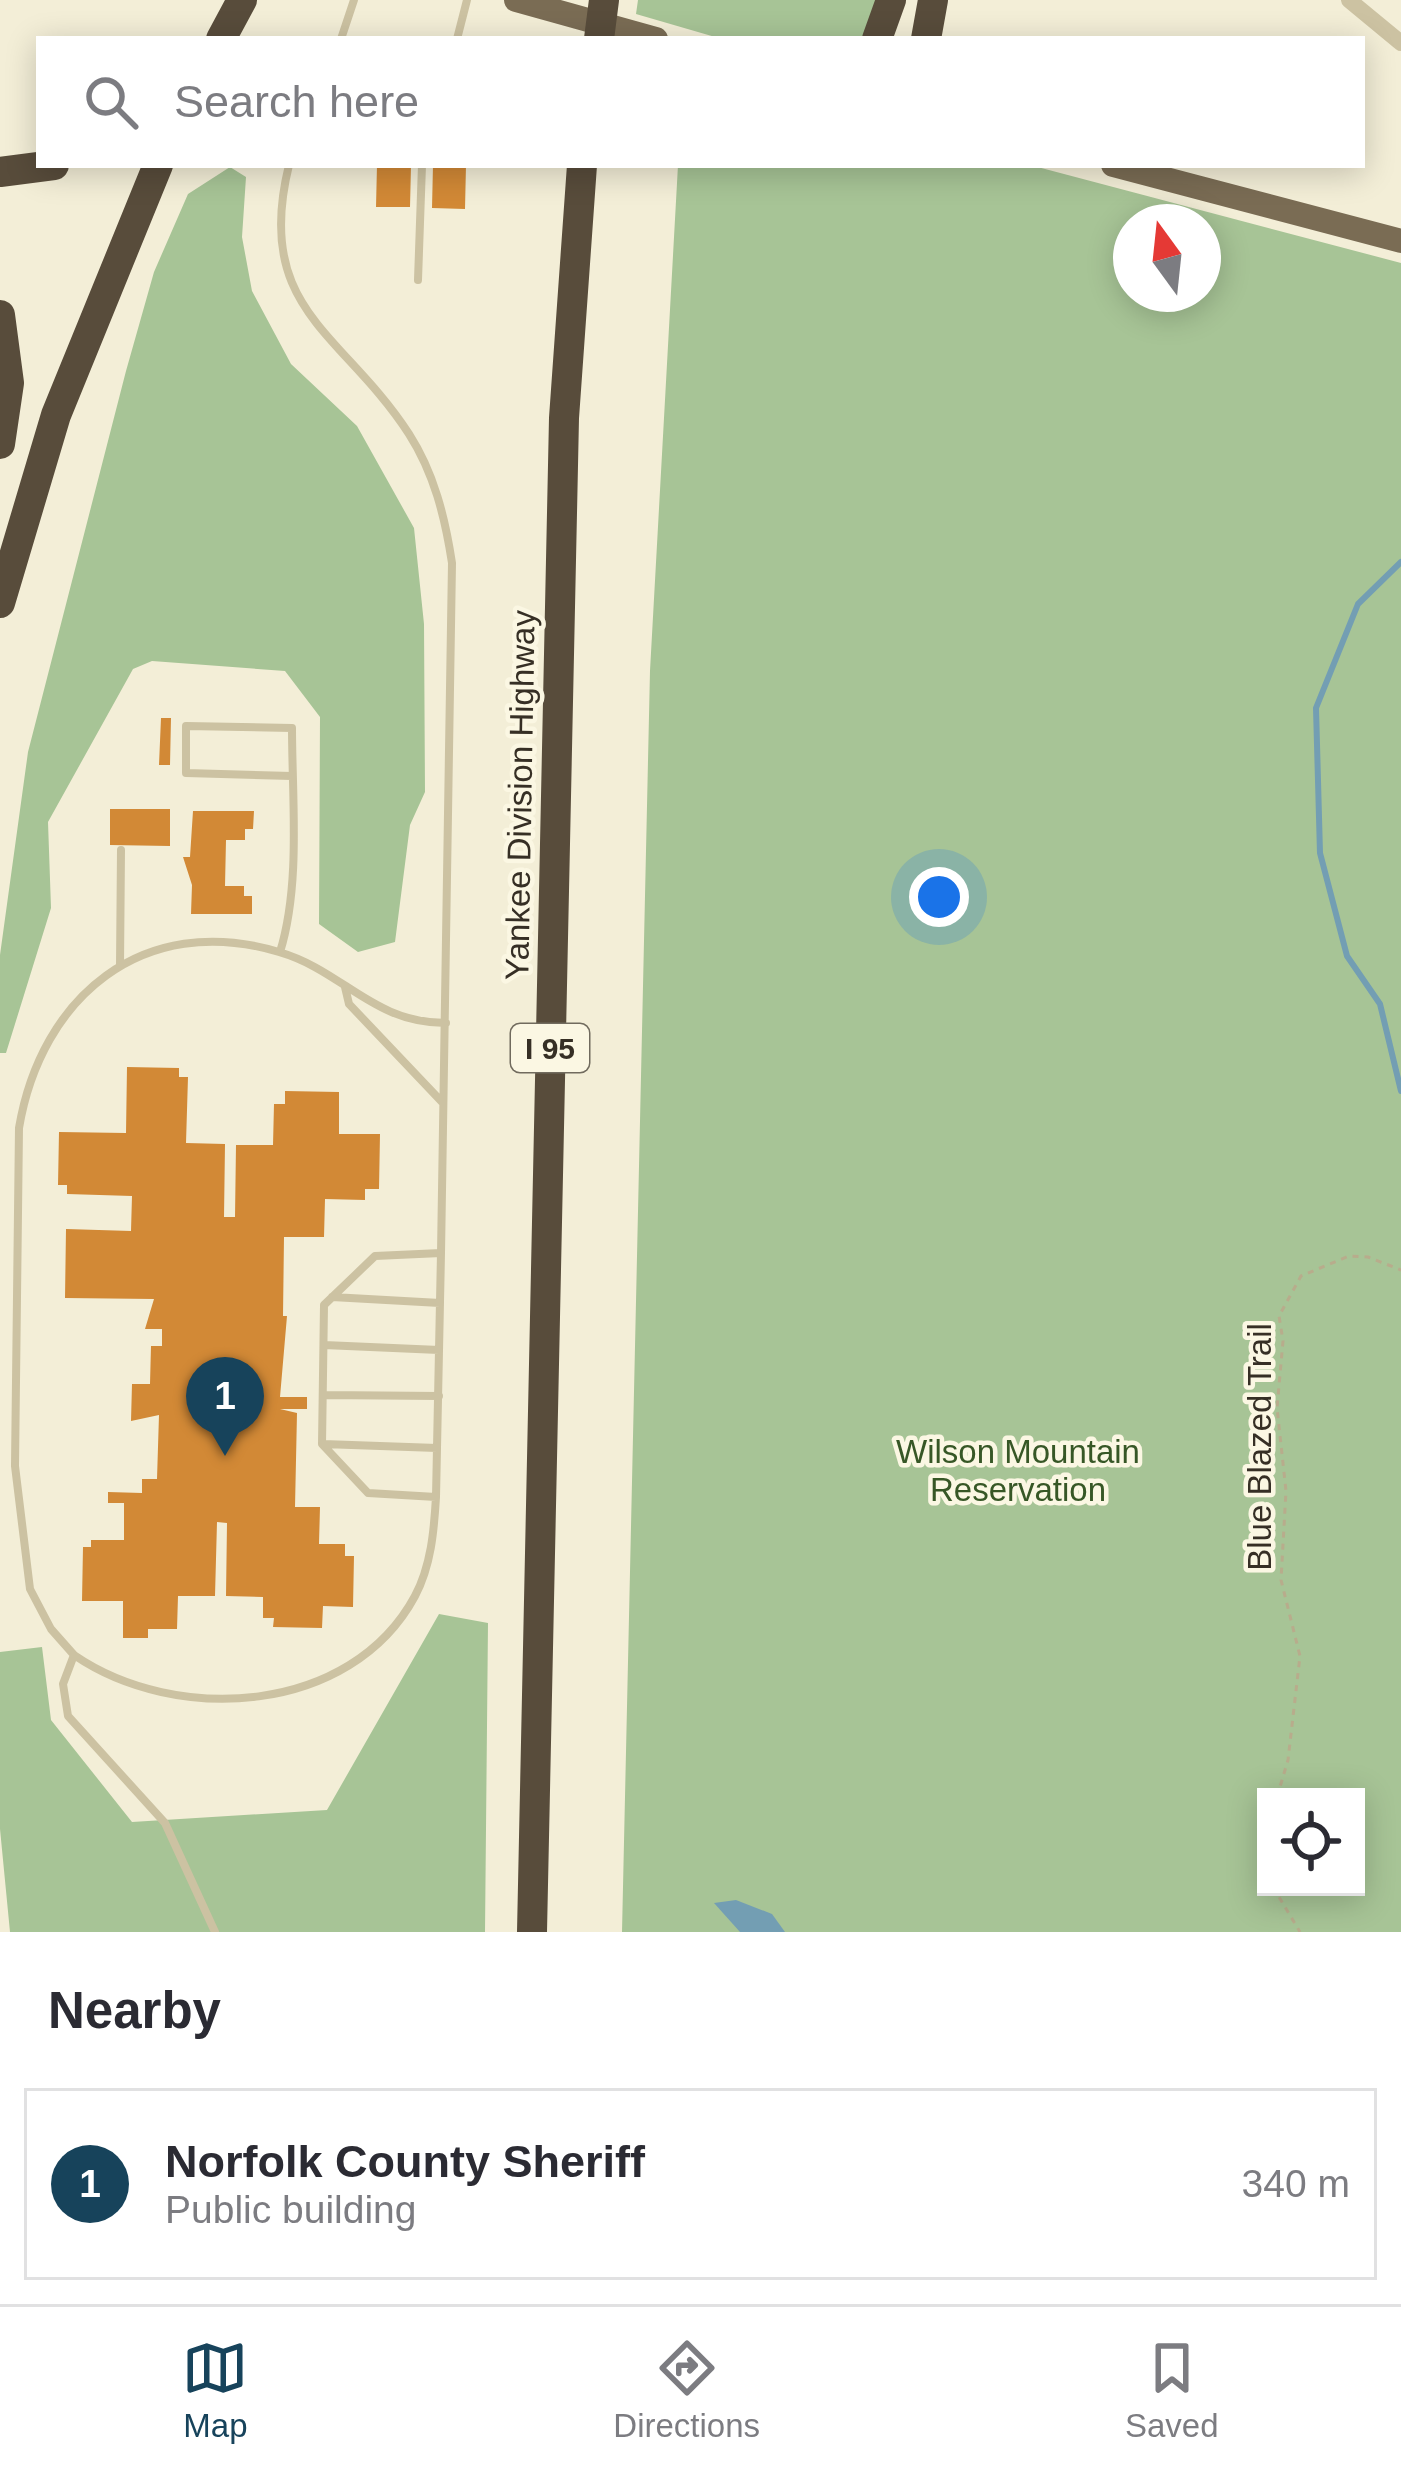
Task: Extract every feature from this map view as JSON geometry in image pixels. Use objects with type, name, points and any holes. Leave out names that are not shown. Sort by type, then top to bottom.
[{"type":"highway","points":[[223,36],[242,0]]},
{"type":"highway","points":[[598,36],[604,0]]},
{"type":"highway","points":[[878,36],[891,0]]},
{"type":"highway","points":[[927,36],[933,0]]},
{"type":"highway","points":[[0,172],[36,167]]},
{"type":"highway","points":[[0,603],[56,415],[157,168]]},
{"type":"highway","name":"Yankee Division Highway","points":[[532,1932],[564,418],[582,168]]},
{"type":"highway","points":[[0,315],[9,383],[0,444]]},
{"type":"main road","points":[[516,0],[645,36]]},
{"type":"main road","points":[[1124,168],[1401,241]]},
{"type":"street","points":[[1349,0],[1401,43]]},
{"type":"lane","points":[[342,36],[354,0]]},
{"type":"lane","points":[[458,36],[467,0]]},
{"type":"lane","points":[[289,168],[280,225],[300,303],[323,338],[408,433],[445,519],[452,563],[446,1023],[439,1396],[432,1544],[412,1600],[374,1645],[335,1674],[263,1696],[184,1696],[122,1682],[74,1655],[51,1629],[30,1589],[14,1466],[19,1128],[30,1073],[47,1038],[91,986],[120,965],[154,951],[213,944],[280,952],[405,1021],[446,1023]]},
{"type":"lane","points":[[418,280],[422,168]]},
{"type":"lane","points":[[280,952],[288,926],[292,776],[292,728],[186,726],[186,773],[292,776]]},
{"type":"lane","points":[[120,965],[121,850]]},
{"type":"lane","points":[[344,986],[349,1004],[443,1103]]},
{"type":"lane","points":[[436,1497],[368,1493],[322,1444],[324,1304],[375,1256],[441,1253]]},
{"type":"lane","points":[[331,1297],[440,1303]]},
{"type":"lane","points":[[324,1345],[439,1350]]},
{"type":"lane","points":[[323,1395],[439,1396]]},
{"type":"lane","points":[[322,1444],[437,1448]]},
{"type":"lane","points":[[74,1655],[63,1684],[68,1716],[165,1823],[215,1932]]},
{"type":"path","name":"Blue Blazed Trail","points":[[1280,1788],[1288,1760],[1300,1656],[1281,1580],[1286,1491],[1277,1408],[1283,1341],[1280,1316],[1301,1276],[1349,1256],[1368,1257],[1401,1270]]},
{"type":"path","points":[[1278,1896],[1300,1932]]},
{"type":"green space","points":[[638,0],[883,0],[864,36],[712,36],[636,14]]},
{"type":"green space","points":[[228,168],[246,177],[242,237],[252,291],[291,364],[357,426],[414,528],[424,624],[425,792],[410,825],[395,942],[358,952],[319,924],[320,717],[285,671],[152,661],[133,669],[48,822],[51,908],[6,1053],[0,1053],[0,955],[28,752],[154,272],[188,194]]},
{"type":"green space","name":"Wilson Mountain Reservation","points":[[678,168],[1041,168],[1178,204],[1113,204],[1113,312],[1221,312],[1221,215],[1401,263],[1401,1932],[622,1932],[650,671]]},
{"type":"green space","points":[[439,1614],[488,1623],[485,1932],[10,1932],[0,1829],[0,1652],[42,1647],[51,1720],[132,1822],[327,1810]]},
{"type":"water","points":[[736,1900],[772,1914],[785,1932],[740,1932],[714,1903]]},
{"type":"building","points":[[377,168],[411,168],[410,207],[376,207]]},
{"type":"building","points":[[433,168],[466,168],[465,209],[432,208]]},
{"type":"building","points":[[161,718],[171,718],[170,765],[159,765]]},
{"type":"building","points":[[110,809],[170,809],[170,846],[110,845]]},
{"type":"building","points":[[193,811],[254,811],[253,829],[245,829],[245,840],[226,840],[225,886],[244,886],[244,896],[252,896],[252,914],[191,914],[192,885],[183,857],[190,857]]},
{"type":"building","points":[[127,1067],[179,1068],[179,1077],[188,1077],[186,1143],[225,1144],[224,1217],[235,1217],[236,1145],[273,1145],[274,1104],[285,1104],[285,1091],[339,1092],[339,1134],[380,1134],[379,1189],[365,1189],[365,1200],[325,1199],[324,1237],[284,1237],[283,1316],[287,1316],[280,1397],[307,1397],[307,1409],[280,1409],[297,1413],[295,1507],[320,1507],[319,1544],[345,1544],[345,1556],[354,1556],[353,1607],[323,1606],[322,1628],[273,1627],[274,1618],[263,1618],[263,1597],[226,1596],[227,1523],[217,1522],[215,1596],[178,1596],[177,1629],[148,1629],[148,1638],[123,1638],[123,1601],[82,1601],[83,1547],[91,1547],[91,1540],[124,1540],[124,1503],[108,1503],[108,1492],[142,1493],[142,1479],[157,1479],[159,1415],[131,1421],[132,1384],[150,1384],[151,1346],[162,1346],[162,1329],[145,1329],[154,1299],[65,1298],[66,1229],[131,1231],[132,1196],[67,1194],[67,1185],[58,1185],[59,1132],[126,1133]]},
{"type":"waterway","points":[[1401,562],[1358,604],[1316,708],[1320,853],[1347,956],[1380,1004],[1401,1091]]},
{"type":"place","name":"Norfolk County Sheriff","points":[[225,1456]]}]
